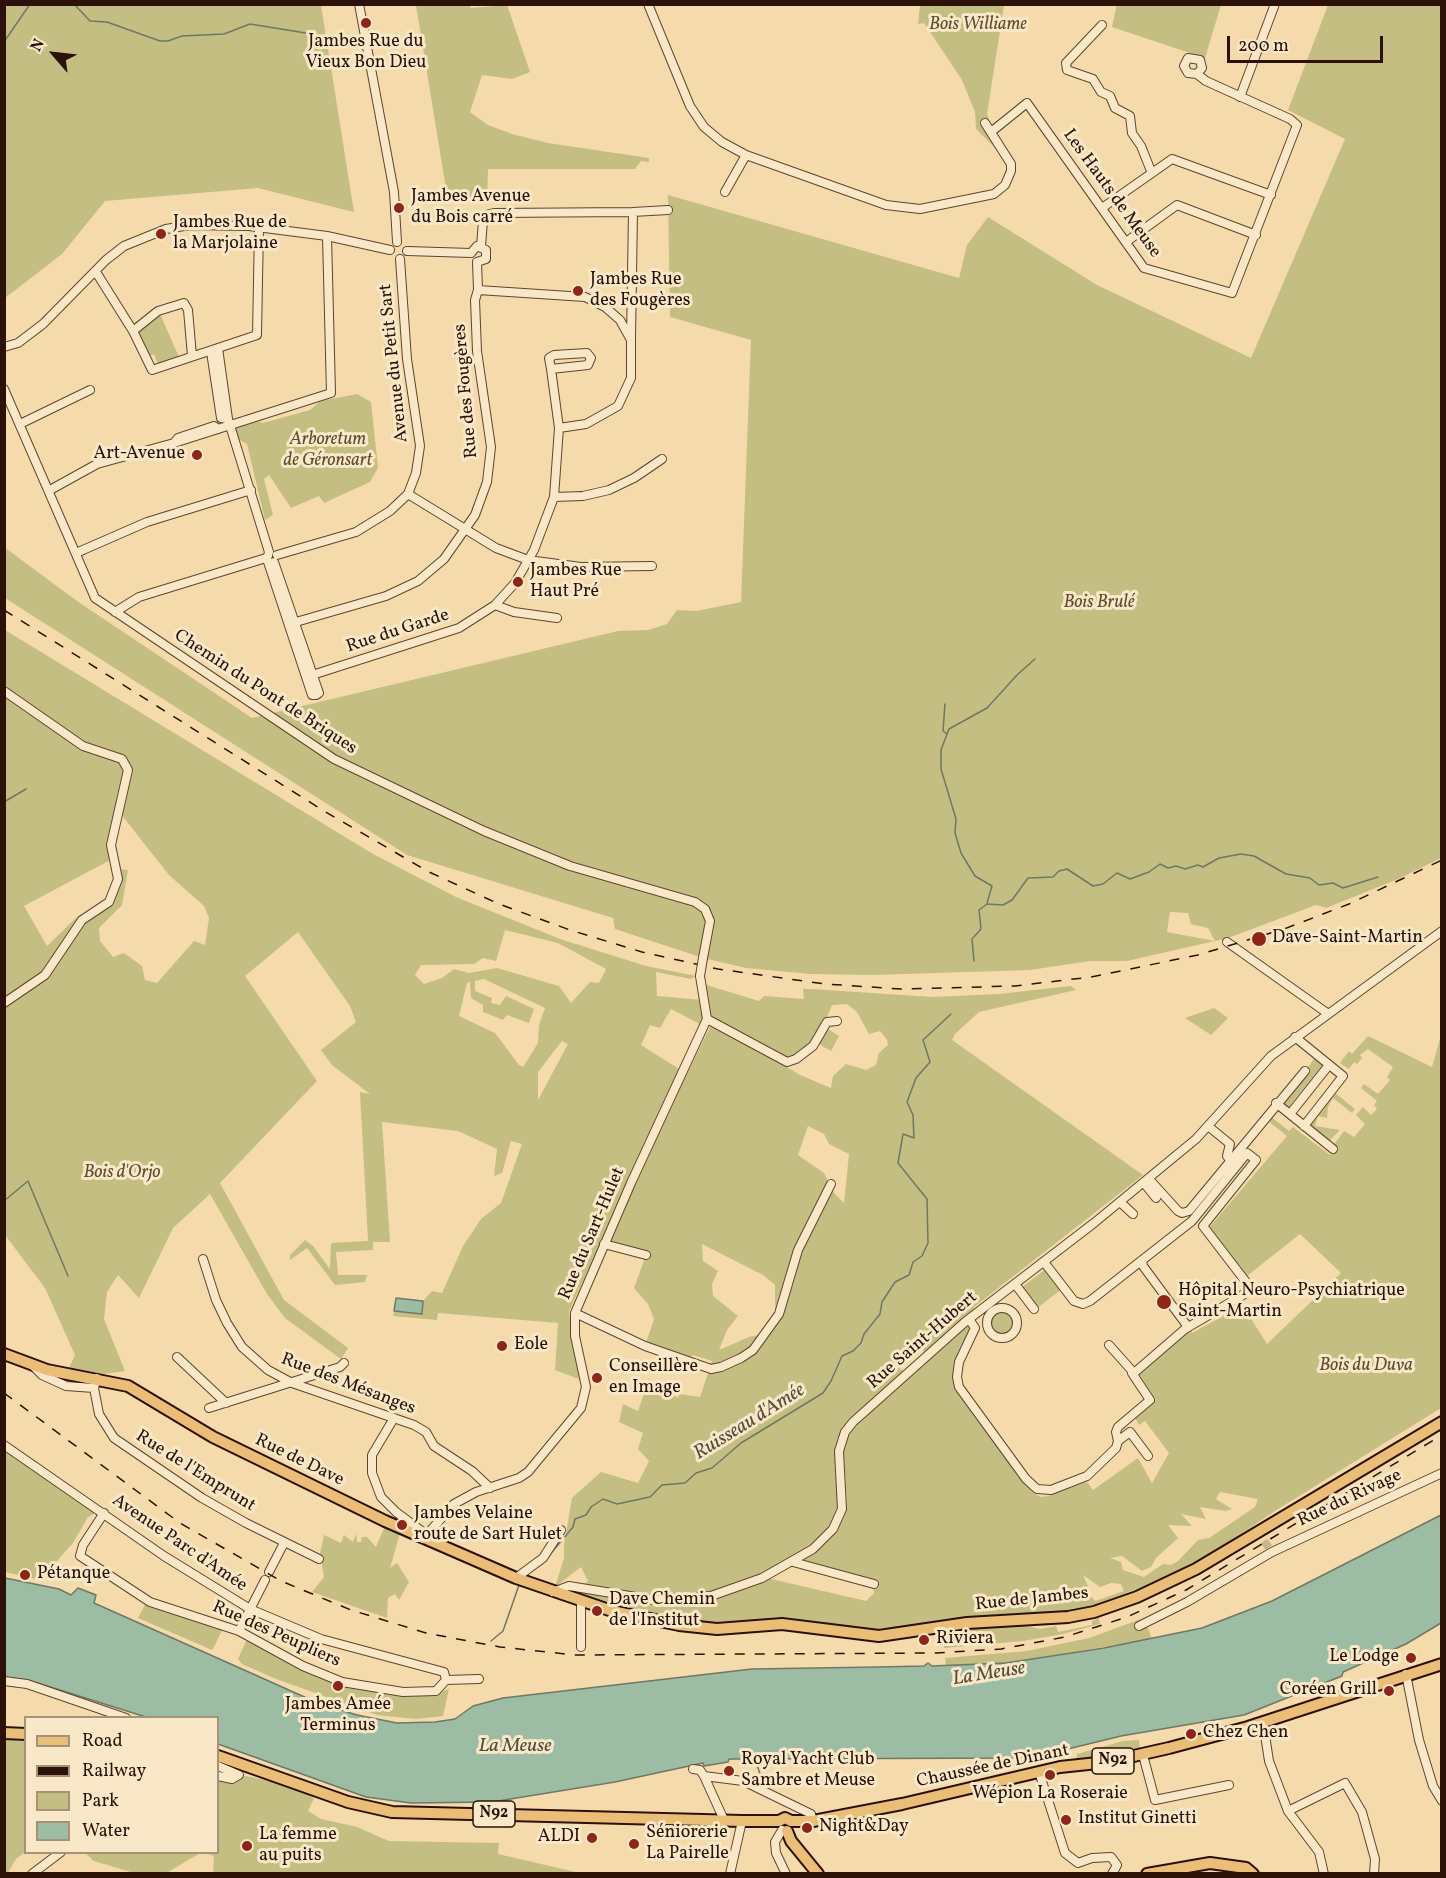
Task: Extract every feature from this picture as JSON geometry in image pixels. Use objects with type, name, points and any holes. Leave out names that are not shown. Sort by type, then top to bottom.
[{"type":"main road","name":"Rue de Dave","points":[[4,1354],[32,1366],[95,1383],[136,1389],[197,1429],[516,1578],[581,1602]]},
{"type":"main road","name":"Rue de Jambes","points":[[581,1602],[638,1617],[700,1628],[717,1629],[782,1624],[879,1636],[968,1623],[1068,1617],[1117,1605],[1266,1543],[1442,1422]]},
{"type":"main road","name":"Chaussée de Dinant","points":[[219,1756],[348,1802],[392,1812],[724,1820],[785,1826],[902,1804],[1039,1772],[1143,1755],[1263,1722],[1442,1664]]},
{"type":"main road","points":[[4,1733],[24,1734]]},
{"type":"main road","points":[[785,1826],[791,1841],[818,1874]]},
{"type":"main road","points":[[1147,1874],[1210,1863],[1246,1868],[1252,1873]]},
{"type":"street","points":[[359,4],[394,192],[397,242],[390,250]]},
{"type":"street","points":[[648,4],[690,106],[704,127],[723,142],[746,155],[886,205],[920,209],[994,194],[1005,185],[1011,171],[1011,164],[984,123]]},
{"type":"street","points":[[1197,74],[1240,97],[1275,4]]},
{"type":"street","points":[[1102,25],[1066,63],[1067,70],[1093,79],[1101,92],[1110,96],[1115,108],[1130,116],[1132,133],[1141,146],[1151,171]]},
{"type":"street","name":"Les Hauts de Meuse","points":[[991,132],[1027,104],[1146,270],[1232,293],[1297,125],[1296,122],[1240,97]]},
{"type":"street","points":[[725,192],[746,155]]},
{"type":"street","points":[[1102,208],[1167,160],[1178,159],[1271,195]]},
{"type":"street","points":[[1126,242],[1177,205],[1256,235]]},
{"type":"street","points":[[481,246],[483,221],[486,215],[494,213],[668,210]]},
{"type":"street","points":[[559,428],[586,424],[618,406],[631,378],[633,212]]},
{"type":"street","points":[[4,347],[18,343],[44,324],[124,246],[166,229],[199,224],[259,226],[327,236],[390,250]]},
{"type":"street","points":[[96,272],[133,331],[152,370],[257,335],[259,226]]},
{"type":"street","points":[[50,490],[97,464],[174,442],[178,438],[214,426],[218,428],[229,421],[331,393],[327,236]]},
{"type":"street","points":[[397,242],[402,243],[407,251]]},
{"type":"street","points":[[481,246],[486,250],[487,256],[483,261],[477,262],[472,259],[471,253],[475,248],[481,246]]},
{"type":"street","points":[[390,250],[391,255],[400,259],[407,251]]},
{"type":"street","points":[[407,251],[471,253]]},
{"type":"street","name":"Avenue du Petit Sart","points":[[115,612],[139,597],[356,532],[390,512],[408,494],[416,473],[420,446],[407,359],[400,259]]},
{"type":"street","name":"Rue des Fougères","points":[[292,624],[404,589],[444,559],[475,515],[483,496],[491,447],[477,351],[475,300],[478,290],[477,262]]},
{"type":"street","points":[[478,290],[585,297],[605,307],[620,320],[631,340]]},
{"type":"street","points":[[133,331],[158,311],[184,303],[188,310],[192,356]]},
{"type":"street","points":[[620,320],[632,316]]},
{"type":"street","points":[[214,350],[221,418],[229,421]]},
{"type":"street","points":[[587,353],[591,358],[588,365],[551,369],[549,358],[554,355],[587,353]]},
{"type":"street","name":"Rue du Garde","points":[[292,624],[309,676],[459,628],[495,605],[515,583],[528,560],[542,533],[555,497],[559,428],[551,369]]},
{"type":"street","name":"Chemin du Pont de Briques","points":[[4,389],[50,490],[95,598],[334,759],[484,831],[570,866],[695,902],[705,909],[710,921],[700,976],[707,1019]]},
{"type":"street","points":[[20,424],[90,390]]},
{"type":"street","points":[[229,421],[292,624]]},
{"type":"street","points":[[555,497],[583,496],[609,490],[634,478],[662,459]]},
{"type":"street","points":[[76,553],[147,522],[251,490]]},
{"type":"street","points":[[408,494],[496,548],[528,560],[581,567],[652,566]]},
{"type":"street","points":[[495,605],[514,612],[557,618]]},
{"type":"street","points":[[4,691],[83,746],[122,759],[128,770],[111,845],[118,879],[109,902],[82,920],[45,975],[4,1003]]},
{"type":"street","name":"Rue Saint-Hubert","points":[[553,1592],[569,1586],[654,1600],[711,1596],[762,1578],[793,1562],[824,1540],[840,1516],[844,1500],[839,1451],[845,1432],[904,1375],[969,1319],[990,1308],[1015,1284],[1147,1181],[1208,1126],[1264,1063],[1327,1013],[1442,931]]},
{"type":"street","points":[[1227,942],[1327,1013]]},
{"type":"street","points":[[707,1019],[787,1062],[813,1046],[826,1022],[837,1021]]},
{"type":"street","name":"Rue du Sart-Hulet","points":[[425,1537],[454,1504],[476,1492],[519,1478],[528,1472],[581,1408],[586,1387],[575,1336],[575,1313],[604,1244],[707,1019]]},
{"type":"street","points":[[1295,1037],[1343,1076],[1304,1126]]},
{"type":"street","points":[[1290,1114],[1329,1065]]},
{"type":"street","points":[[1182,1214],[1192,1208],[1276,1103],[1305,1071]]},
{"type":"street","points":[[1276,1103],[1333,1149]]},
{"type":"street","points":[[1208,1126],[1230,1144],[1227,1156],[1230,1160]]},
{"type":"street","points":[[1044,1262],[1074,1301],[1083,1304],[1187,1225],[1247,1153],[1256,1160],[1203,1226]]},
{"type":"street","points":[[1147,1181],[1156,1198]]},
{"type":"street","points":[[1147,1181],[1182,1214],[1187,1225]]},
{"type":"street","points":[[575,1313],[645,1346],[711,1369],[721,1367],[753,1350],[779,1314],[798,1250],[831,1184]]},
{"type":"street","points":[[1120,1202],[1133,1214]]},
{"type":"street","points":[[1132,1373],[1188,1327],[1237,1301],[1247,1289],[1245,1282],[1192,1208]]},
{"type":"street","points":[[604,1244],[646,1255]]},
{"type":"street","name":"Rue des Mésanges","points":[[203,1259],[216,1300],[242,1347],[268,1370],[292,1383],[394,1418],[426,1432],[434,1446],[472,1471],[490,1488]]},
{"type":"street","points":[[1142,1260],[1143,1266],[1188,1327]]},
{"type":"street","points":[[1015,1284],[1034,1309]]},
{"type":"street","points":[[969,1319],[975,1328],[959,1362],[957,1377],[959,1387],[1031,1485],[1037,1489],[1051,1490],[1087,1476],[1116,1448],[1118,1427],[1150,1400],[1109,1345]]},
{"type":"street","points":[[177,1357],[226,1403]]},
{"type":"street","points":[[208,1408],[292,1383],[340,1367],[344,1363]]},
{"type":"street","name":"Rue de l'Emprunt","points":[[95,1383],[99,1414],[114,1438],[202,1498],[284,1543],[319,1558]]},
{"type":"street","points":[[394,1418],[372,1455],[372,1473],[381,1497],[425,1537]]},
{"type":"street","points":[[1118,1441],[1130,1432],[1148,1456]]},
{"type":"street","name":"Avenue Parc d'Amée","points":[[4,1445],[192,1574],[250,1609],[321,1640],[444,1672],[446,1680]]},
{"type":"street","name":"Rue du Rivage","points":[[1139,1626],[1187,1602],[1266,1543],[1442,1473]]},
{"type":"street","name":"Rue des Peupliers","points":[[104,1513],[82,1545],[80,1556],[150,1602],[239,1631],[303,1666],[342,1682],[403,1692],[436,1691],[446,1680]]},
{"type":"street","points":[[516,1578],[543,1558],[561,1530]]},
{"type":"street","points":[[269,1572],[284,1543]]},
{"type":"street","points":[[793,1562],[874,1584]]},
{"type":"street","points":[[239,1631],[265,1580]]},
{"type":"street","points":[[581,1602],[581,1647]]},
{"type":"street","points":[[1406,1674],[1419,1740],[1433,1786],[1442,1801]]},
{"type":"street","points":[[446,1680],[479,1679]]},
{"type":"street","points":[[4,1681],[48,1690],[120,1716]]},
{"type":"street","points":[[1263,1722],[1269,1761],[1287,1811],[1319,1852],[1324,1874]]},
{"type":"street","points":[[1143,1755],[1155,1800],[1228,1785]]},
{"type":"street","points":[[219,1766],[239,1774],[232,1779],[219,1776]]},
{"type":"street","points":[[693,1769],[700,1770],[704,1776],[724,1820]]},
{"type":"street","points":[[1039,1772],[1065,1853],[1078,1863],[1092,1858],[1111,1857],[1117,1865],[1112,1874]]},
{"type":"street","points":[[704,1776],[743,1781],[811,1814],[813,1821]]},
{"type":"street","points":[[1287,1811],[1345,1784],[1362,1812],[1375,1859],[1374,1874]]},
{"type":"street","points":[[730,1874],[742,1821]]},
{"type":"street","points":[[785,1826],[775,1842],[776,1853],[786,1874]]},
{"type":"street","points":[[32,1874],[58,1854]]},
{"type":"green space","points":[[5,4],[321,5],[354,212],[258,188],[105,201],[62,254],[5,298]]},
{"type":"green space","points":[[1117,4],[1221,5],[1205,58],[1112,27]]},
{"type":"green space","points":[[416,5],[469,5],[471,8],[507,5],[530,72],[512,79],[482,75],[470,112],[488,125],[548,143],[649,158],[649,162],[641,161],[635,169],[488,169],[487,203],[448,201]]},
{"type":"green space","name":"Bois Williame","points":[[920,5],[1004,5],[987,114],[991,125],[985,130],[999,152],[976,129],[975,112],[962,80],[924,23],[918,24]]},
{"type":"green space","name":"Bois Brulé","points":[[1328,5],[1441,5],[1441,858],[1398,879],[1326,908],[1316,905],[1228,938],[1215,941],[1127,961],[1090,961],[1030,970],[873,975],[811,974],[746,968],[703,958],[615,929],[613,918],[407,855],[5,598],[4,547],[77,601],[252,718],[618,631],[648,630],[667,624],[677,610],[696,611],[741,602],[751,340],[670,317],[668,195],[959,278],[967,245],[988,217],[1097,285],[1251,358],[1345,139],[1288,110]],"holes":[[[1170,912],[1188,913],[1191,924],[1208,928],[1215,941],[1167,932]]]},
{"type":"green space","points":[[160,314],[179,357],[158,364],[154,354],[148,357],[138,334],[143,325]]},
{"type":"green space","name":"Arboretum de Géronsart","points":[[357,394],[371,402],[378,468],[370,482],[324,503],[319,496],[291,508],[269,475],[264,479],[273,515],[265,520],[247,444],[239,440],[235,426],[253,420],[263,423],[310,410],[321,401]]},
{"type":"green space","points":[[5,630],[373,854],[456,897],[560,939],[646,966],[696,976],[691,979],[656,972],[657,996],[703,1000],[700,983],[759,1001],[764,996],[804,999],[803,989],[933,997],[998,994],[1071,986],[1076,990],[979,1012],[955,1034],[952,1040],[1143,1175],[974,1307],[973,1314],[926,1352],[915,1346],[900,1358],[900,1369],[904,1371],[843,1431],[842,1500],[835,1520],[807,1551],[767,1578],[866,1601],[874,1593],[873,1585],[800,1561],[828,1538],[844,1513],[847,1503],[843,1448],[850,1430],[939,1346],[967,1326],[971,1328],[955,1378],[955,1387],[1033,1493],[1041,1497],[1048,1496],[1084,1483],[1088,1483],[1093,1490],[1138,1458],[1152,1483],[1169,1453],[1145,1421],[1139,1425],[1135,1418],[1156,1400],[1139,1374],[1154,1357],[1190,1328],[1192,1333],[1236,1309],[1241,1303],[1267,1344],[1341,1273],[1300,1234],[1247,1276],[1208,1229],[1287,1136],[1267,1120],[1270,1116],[1289,1131],[1293,1127],[1330,1155],[1344,1131],[1354,1137],[1365,1124],[1356,1115],[1363,1107],[1371,1115],[1377,1109],[1374,1105],[1377,1101],[1361,1088],[1364,1084],[1378,1094],[1390,1080],[1387,1077],[1393,1067],[1368,1049],[1360,1055],[1362,1058],[1357,1064],[1354,1062],[1349,1069],[1340,1063],[1349,1051],[1352,1054],[1368,1036],[1432,1067],[1441,1035],[1441,1408],[1275,1511],[1211,1554],[1164,1579],[1089,1607],[1050,1613],[1020,1624],[1040,1629],[1056,1626],[1058,1632],[1092,1625],[1092,1621],[1099,1618],[1100,1624],[1023,1641],[944,1648],[943,1623],[873,1630],[837,1627],[783,1617],[722,1623],[636,1612],[574,1592],[588,1581],[581,1567],[555,1587],[564,1558],[572,1498],[601,1472],[638,1483],[649,1461],[638,1449],[643,1433],[619,1422],[623,1404],[638,1411],[649,1379],[678,1398],[679,1394],[700,1397],[712,1361],[693,1355],[687,1361],[645,1346],[654,1319],[648,1304],[634,1288],[646,1255],[602,1240],[569,1311],[579,1379],[555,1370],[558,1323],[438,1313],[437,1320],[393,1316],[394,1311],[422,1314],[423,1301],[432,1291],[442,1293],[463,1246],[481,1219],[501,1203],[522,1144],[511,1141],[502,1173],[494,1176],[497,1149],[458,1131],[382,1122],[390,1242],[373,1242],[373,1250],[336,1252],[338,1275],[367,1275],[365,1282],[335,1285],[307,1248],[290,1260],[290,1255],[305,1240],[313,1246],[330,1269],[331,1243],[368,1241],[360,1092],[370,1094],[332,1065],[321,1050],[356,1022],[350,1006],[298,932],[245,976],[317,1081],[220,1183],[284,1300],[348,1348],[341,1359],[285,1318],[267,1294],[210,1194],[173,1228],[139,1298],[118,1275],[107,1292],[104,1319],[125,1371],[105,1374],[69,1368],[75,1355],[45,1288],[5,1235]],"holes":[[[120,813],[169,875],[204,906],[209,918],[205,945],[194,941],[157,983],[145,980],[142,966],[124,953],[113,957],[100,941],[99,928],[122,905],[128,870],[116,869],[118,879],[109,901],[77,917],[47,946],[24,906],[114,858],[111,845]],[[505,930],[558,943],[606,969],[599,983],[590,982],[571,1003],[559,986],[497,968],[469,973],[454,969],[442,978],[424,984],[415,975],[421,965],[474,964],[483,958],[496,961]],[[484,979],[545,1008],[539,1025],[538,1043],[523,1067],[519,1065],[495,1033],[459,1016],[467,983],[470,982],[471,998],[483,1005],[483,1012],[503,1020],[507,1015],[529,1023],[534,1009],[506,996],[500,1005],[491,1003],[492,998],[475,991],[475,981]],[[847,1004],[857,1012],[869,1034],[880,1031],[888,1045],[879,1053],[876,1065],[866,1070],[846,1064],[833,1076],[831,1088],[800,1075],[744,1041],[710,1027],[687,1074],[641,1045],[650,1025],[660,1028],[671,1009],[704,1026],[707,1019],[791,1061],[815,1042],[831,1051],[839,1036],[823,1026],[832,1005]],[[562,1041],[568,1044],[538,1100],[538,1072]],[[808,1126],[824,1134],[829,1144],[849,1154],[844,1203],[834,1193],[824,1173],[798,1155]],[[702,1244],[763,1275],[775,1285],[775,1323],[768,1333],[749,1337],[719,1350],[727,1330],[738,1316],[713,1296],[712,1284],[718,1271],[703,1261]],[[1220,1492],[1258,1499],[1255,1507],[1209,1538],[1198,1540],[1178,1561],[1171,1565],[1163,1564],[1144,1577],[1123,1570],[1121,1562],[1110,1558],[1122,1556],[1142,1571],[1151,1567],[1156,1558],[1178,1538],[1168,1525],[1192,1526],[1181,1514],[1206,1519],[1200,1507],[1225,1511],[1232,1509],[1216,1499]],[[1083,1575],[1100,1587],[1111,1583],[1121,1584],[1124,1591],[1095,1601],[1089,1594],[1090,1591]]]},
{"type":"green space","points":[[1214,1008],[1228,1018],[1211,1035],[1185,1018]]},
{"type":"green space","points":[[1315,1057],[1325,1067],[1322,1066],[1291,1104],[1293,1107],[1288,1109],[1282,1104],[1310,1073],[1307,1069]]},
{"type":"green space","points":[[1334,1092],[1355,1109],[1352,1113],[1333,1098],[1328,1107],[1327,1118],[1318,1116],[1315,1126],[1340,1130],[1329,1141],[1309,1125]]},
{"type":"green space","points":[[1047,1268],[1062,1289],[1036,1309],[1021,1288]]},
{"type":"green space","points":[[1002,1311],[1011,1314],[1014,1323],[1011,1332],[1002,1335],[993,1332],[990,1323],[993,1314]]},
{"type":"green space","points":[[5,1448],[97,1512],[88,1517],[73,1543],[40,1580],[5,1572]]},
{"type":"green space","points":[[385,1526],[400,1533],[390,1568],[397,1563],[409,1582],[399,1600],[395,1594],[388,1598],[387,1618],[312,1592],[324,1577],[320,1554],[324,1535],[341,1543],[344,1535],[353,1542],[356,1534],[357,1542],[361,1542],[362,1537],[367,1537],[376,1547]]},
{"type":"green space","points":[[146,1603],[223,1628],[212,1650],[138,1618]]},
{"type":"green space","points":[[1144,1618],[1152,1639],[1006,1663],[946,1666],[945,1658],[1027,1651],[1089,1638]]},
{"type":"green space","points":[[247,1639],[309,1673],[346,1686],[437,1693],[449,1689],[443,1716],[416,1719],[377,1715],[276,1679],[242,1664],[238,1659]]},
{"type":"green space","points":[[4,1738],[24,1740],[24,1853],[16,1859],[7,1874],[4,1873]]},
{"type":"green space","points":[[1139,1740],[1140,1750],[1076,1761],[1077,1754],[1123,1741]]},
{"type":"green space","points":[[246,1776],[292,1786],[314,1798],[308,1811],[321,1819],[357,1827],[389,1841],[499,1843],[498,1854],[580,1873],[213,1873],[214,1856],[208,1854],[219,1854],[219,1781],[228,1782]]},
{"type":"green space","points":[[86,1854],[198,1854],[165,1874],[134,1873],[94,1861]]},
{"type":"water","points":[[396,1298],[423,1301],[422,1314],[394,1311]]},
{"type":"water","name":"La Meuse","points":[[1441,1515],[1441,1623],[1406,1644],[1343,1672],[1342,1676],[1244,1715],[1121,1736],[1031,1758],[729,1759],[728,1762],[704,1766],[703,1763],[615,1782],[492,1802],[411,1803],[366,1797],[219,1744],[219,1716],[143,1716],[31,1681],[5,1677],[5,1578],[59,1589],[71,1595],[78,1588],[96,1595],[94,1603],[318,1703],[357,1715],[397,1723],[455,1719],[473,1706],[503,1698],[752,1669],[924,1666],[928,1663],[932,1666],[1006,1663],[1104,1648],[1202,1628],[1272,1601]]},
{"type":"waterway","points":[[4,42],[30,4]]},
{"type":"waterway","points":[[74,4],[90,21],[107,22],[160,41],[182,36],[224,34],[250,24],[318,35]]},
{"type":"waterway","points":[[987,903],[992,886],[975,876],[961,853],[955,833],[956,819],[941,769],[941,750],[949,729],[987,708],[1035,659]]},
{"type":"waterway","points":[[945,704],[943,731],[947,734]]},
{"type":"waterway","points":[[4,802],[26,789]]},
{"type":"waterway","name":"Ruisseau d'Amée","points":[[974,961],[972,939],[981,929],[979,910],[987,904],[1003,905],[1012,900],[1028,878],[1053,877],[1059,871],[1067,869],[1093,886],[1103,884],[1117,873],[1130,879],[1149,872],[1160,864],[1168,868],[1176,866],[1185,869],[1198,865],[1203,867],[1219,858],[1241,854],[1254,856],[1286,874],[1310,878],[1319,885],[1333,883],[1343,888],[1378,877]]},
{"type":"waterway","name":"Ruisseau d'Amée","points":[[542,1564],[573,1527],[575,1519],[586,1515],[591,1507],[603,1499],[617,1504],[650,1497],[662,1485],[685,1483],[696,1473],[712,1468],[741,1443],[823,1393],[842,1356],[853,1351],[861,1343],[864,1334],[880,1314],[882,1302],[895,1282],[909,1275],[913,1262],[922,1256],[928,1243],[927,1199],[898,1163],[903,1134],[914,1138],[913,1115],[907,1102],[916,1078],[930,1062],[923,1040],[951,1014]]},
{"type":"waterway","points":[[4,1201],[28,1181],[68,1276]]},
{"type":"waterway","name":"Ruisseau d'Amée","points":[[491,1641],[503,1631],[519,1585]]},
{"type":"waterway","points":[[755,1758],[764,1787]]},
{"type":"tunnel","points":[[1264,1541],[1269,1548]]},
{"type":"railway","points":[[4,610],[324,811],[429,872],[499,904],[570,930],[642,952],[718,969],[825,984],[901,989],[1015,986],[1091,977],[1198,955],[1284,929],[1349,904],[1442,860]]},
{"type":"railway","points":[[4,1393],[180,1523],[281,1581],[351,1610],[426,1633],[500,1647],[575,1655],[936,1653],[1001,1649],[1065,1637],[1127,1617],[1186,1590],[1442,1435]]},
{"type":"place","name":"Jambes Rue du Vieux Bon Dieu","points":[[366,23]]},
{"type":"place","name":"Jambes Avenue du Bois carré","points":[[399,208]]},
{"type":"place","name":"Jambes Rue de la Marjolaine","points":[[161,234]]},
{"type":"place","name":"Jambes Rue des Fougères","points":[[578,291]]},
{"type":"place","name":"Art-Avenue","points":[[197,455]]},
{"type":"place","name":"Jambes Rue Haut Pré","points":[[518,582]]},
{"type":"place","name":"Dave-Saint-Martin","points":[[1259,939]]},
{"type":"place","name":"Hôpital Neuro-Psychiatrique Saint-Martin","points":[[1164,1302]]},
{"type":"place","name":"Eole","points":[[502,1346]]},
{"type":"place","name":"Conseillère en Image","points":[[597,1378]]},
{"type":"place","name":"Jambes Velaine route de Sart Hulet","points":[[402,1525]]},
{"type":"place","name":"Pétanque","points":[[25,1575]]},
{"type":"place","name":"Dave Chemin de l'Institut","points":[[597,1611]]},
{"type":"place","name":"Riviera","points":[[924,1640]]},
{"type":"place","name":"Le Lodge","points":[[1411,1658]]},
{"type":"place","name":"Jambes Amée Terminus","points":[[338,1686]]},
{"type":"place","name":"Coréen Grill","points":[[1389,1691]]},
{"type":"place","name":"Chez Chen","points":[[1191,1734]]},
{"type":"place","name":"Royal Yacht Club Sambre et Meuse","points":[[729,1771]]},
{"type":"place","name":"Wépion La Roseraie","points":[[1050,1775]]},
{"type":"place","name":"Institut Ginetti","points":[[1066,1820]]},
{"type":"place","name":"Night&Day","points":[[807,1828]]},
{"type":"place","name":"ALDI","points":[[592,1838]]},
{"type":"place","name":"Séniorerie La Pairelle","points":[[634,1844]]},
{"type":"place","name":"La femme au puits","points":[[247,1846]]},
{"type":"park label","name":"Bois d'Orjo","points":[[122,1174]]},
{"type":"park label","name":"Bois du Duva","points":[[1366,1367]]}]
